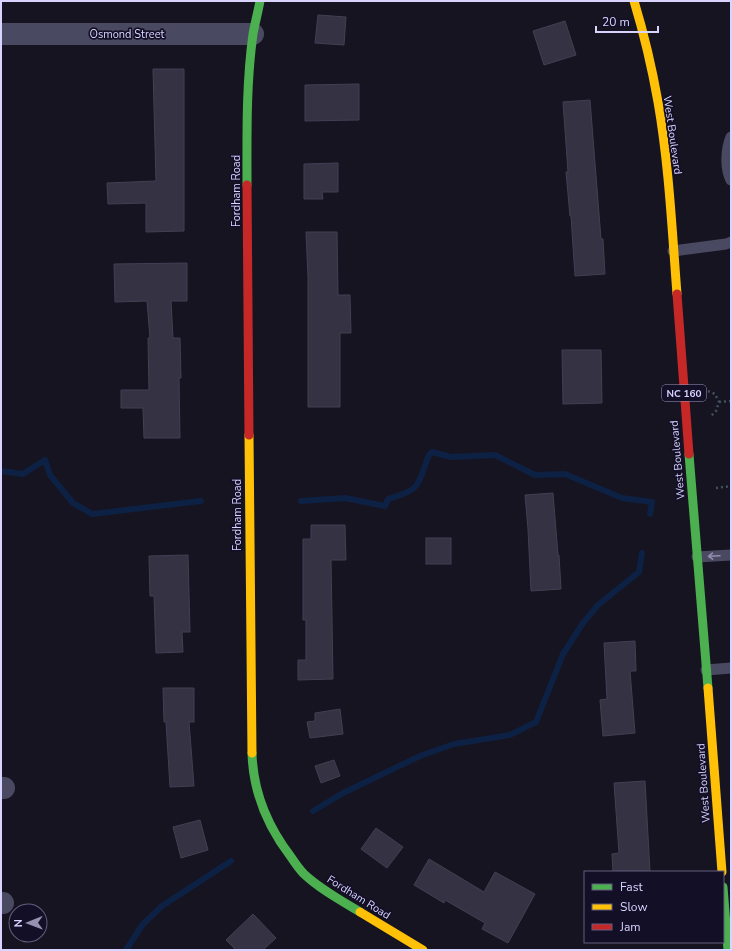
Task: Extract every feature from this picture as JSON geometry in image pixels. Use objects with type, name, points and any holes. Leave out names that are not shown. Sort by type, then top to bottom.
[{"type":"street","name":"Fordham Road","points":[[260,1],[253,34],[249,78],[247,178],[250,671],[252,756],[256,788],[267,819],[283,847],[304,873],[324,890],[423,950]]},
{"type":"street","name":"West Boulevard","points":[[634,1],[644,35],[658,103],[667,172],[722,871]]},
{"type":"street","name":"Osmond Street","points":[[1,34],[253,34]]},
{"type":"street","points":[[724,900],[728,950]]},
{"type":"lane","points":[[731,137],[727,157],[728,174],[731,180]]},
{"type":"lane","points":[[673,251],[726,244],[731,242]]},
{"type":"lane","points":[[697,557],[731,555]]},
{"type":"lane","points":[[706,670],[731,668]]},
{"type":"lane","points":[[717,811],[731,810]]},
{"type":"path","points":[[708,391],[715,394],[719,402],[716,411],[710,417]]},
{"type":"path","points":[[719,402],[731,401]]},
{"type":"path","points":[[716,488],[731,486]]},
{"type":"building","points":[[318,15],[346,17],[344,45],[315,43]]},
{"type":"building","points":[[565,21],[576,55],[544,65],[533,31]]},
{"type":"building","points":[[153,69],[184,69],[184,231],[146,232],[146,203],[108,204],[107,183],[156,181]]},
{"type":"building","points":[[359,84],[359,120],[305,121],[305,85]]},
{"type":"building","points":[[590,100],[605,274],[575,276],[566,172],[568,172],[563,102]]},
{"type":"building","points":[[338,163],[338,192],[322,192],[323,199],[304,199],[304,164]]},
{"type":"building","points":[[306,232],[337,232],[338,295],[350,295],[351,333],[340,333],[340,407],[308,407],[308,277]]},
{"type":"building","points":[[187,263],[187,301],[171,301],[173,338],[180,338],[180,438],[144,438],[143,408],[121,408],[121,390],[149,390],[148,338],[150,338],[147,301],[115,302],[114,264]]},
{"type":"building","points":[[562,350],[601,350],[602,403],[563,404]]},
{"type":"building","points":[[553,493],[561,589],[531,591],[525,495]]},
{"type":"building","points":[[311,525],[345,525],[346,560],[331,560],[333,679],[298,680],[298,660],[306,660],[306,620],[303,620],[303,539],[311,539]]},
{"type":"building","points":[[426,538],[451,538],[451,564],[426,564]]},
{"type":"building","points":[[188,555],[190,632],[182,632],[183,652],[156,653],[154,596],[150,596],[149,556]]},
{"type":"building","points":[[635,641],[636,671],[630,671],[635,733],[603,736],[600,700],[607,699],[604,643]]},
{"type":"building","points":[[163,688],[194,688],[194,722],[189,722],[194,786],[170,787],[166,722],[164,722]]},
{"type":"building","points":[[340,709],[343,734],[310,738],[307,722],[315,721],[315,713]]},
{"type":"building","points":[[334,760],[340,776],[321,783],[315,766]]},
{"type":"building","points":[[645,781],[650,871],[613,871],[612,854],[619,853],[614,783]]},
{"type":"building","points":[[200,820],[208,850],[181,858],[173,827]]},
{"type":"building","points":[[376,828],[403,847],[387,868],[361,849]]},
{"type":"building","points":[[429,859],[484,892],[495,872],[535,894],[508,943],[482,929],[485,923],[445,900],[444,903],[414,885]]},
{"type":"building","points":[[253,914],[276,938],[263,950],[236,950],[226,940]]},
{"type":"waterway","points":[[301,501],[345,498],[385,506],[388,499],[409,492],[413,489],[419,481],[428,457],[432,452],[451,457],[495,455],[535,475],[565,474],[622,498],[652,502],[650,514]]},
{"type":"waterway","points":[[1,471],[23,474],[45,460],[50,475],[73,503],[92,514],[201,501]]},
{"type":"waterway","points":[[313,811],[343,793],[420,756],[454,744],[510,735],[536,722],[563,654],[583,623],[598,605],[639,572],[642,553]]},
{"type":"waterway","points":[[126,950],[143,924],[162,906],[231,861]]},
{"type":"traffic: fast","points":[[247,185],[247,110],[249,72],[253,34],[260,1]]},
{"type":"traffic: fast","points":[[689,454],[708,688]]},
{"type":"traffic: fast","points":[[252,753],[255,781],[263,808],[275,833],[283,845],[304,874],[330,894],[360,912]]},
{"type":"traffic: fast","points":[[724,900],[728,950]]},
{"type":"traffic: slow","points":[[634,1],[650,64],[662,126],[670,198],[677,294]]},
{"type":"traffic: slow","points":[[249,435],[252,753]]},
{"type":"traffic: slow","points":[[708,688],[722,871]]},
{"type":"traffic: slow","points":[[360,912],[423,950]]},
{"type":"traffic: jam","points":[[247,185],[249,435]]},
{"type":"traffic: jam","points":[[677,294],[689,454]]}]
